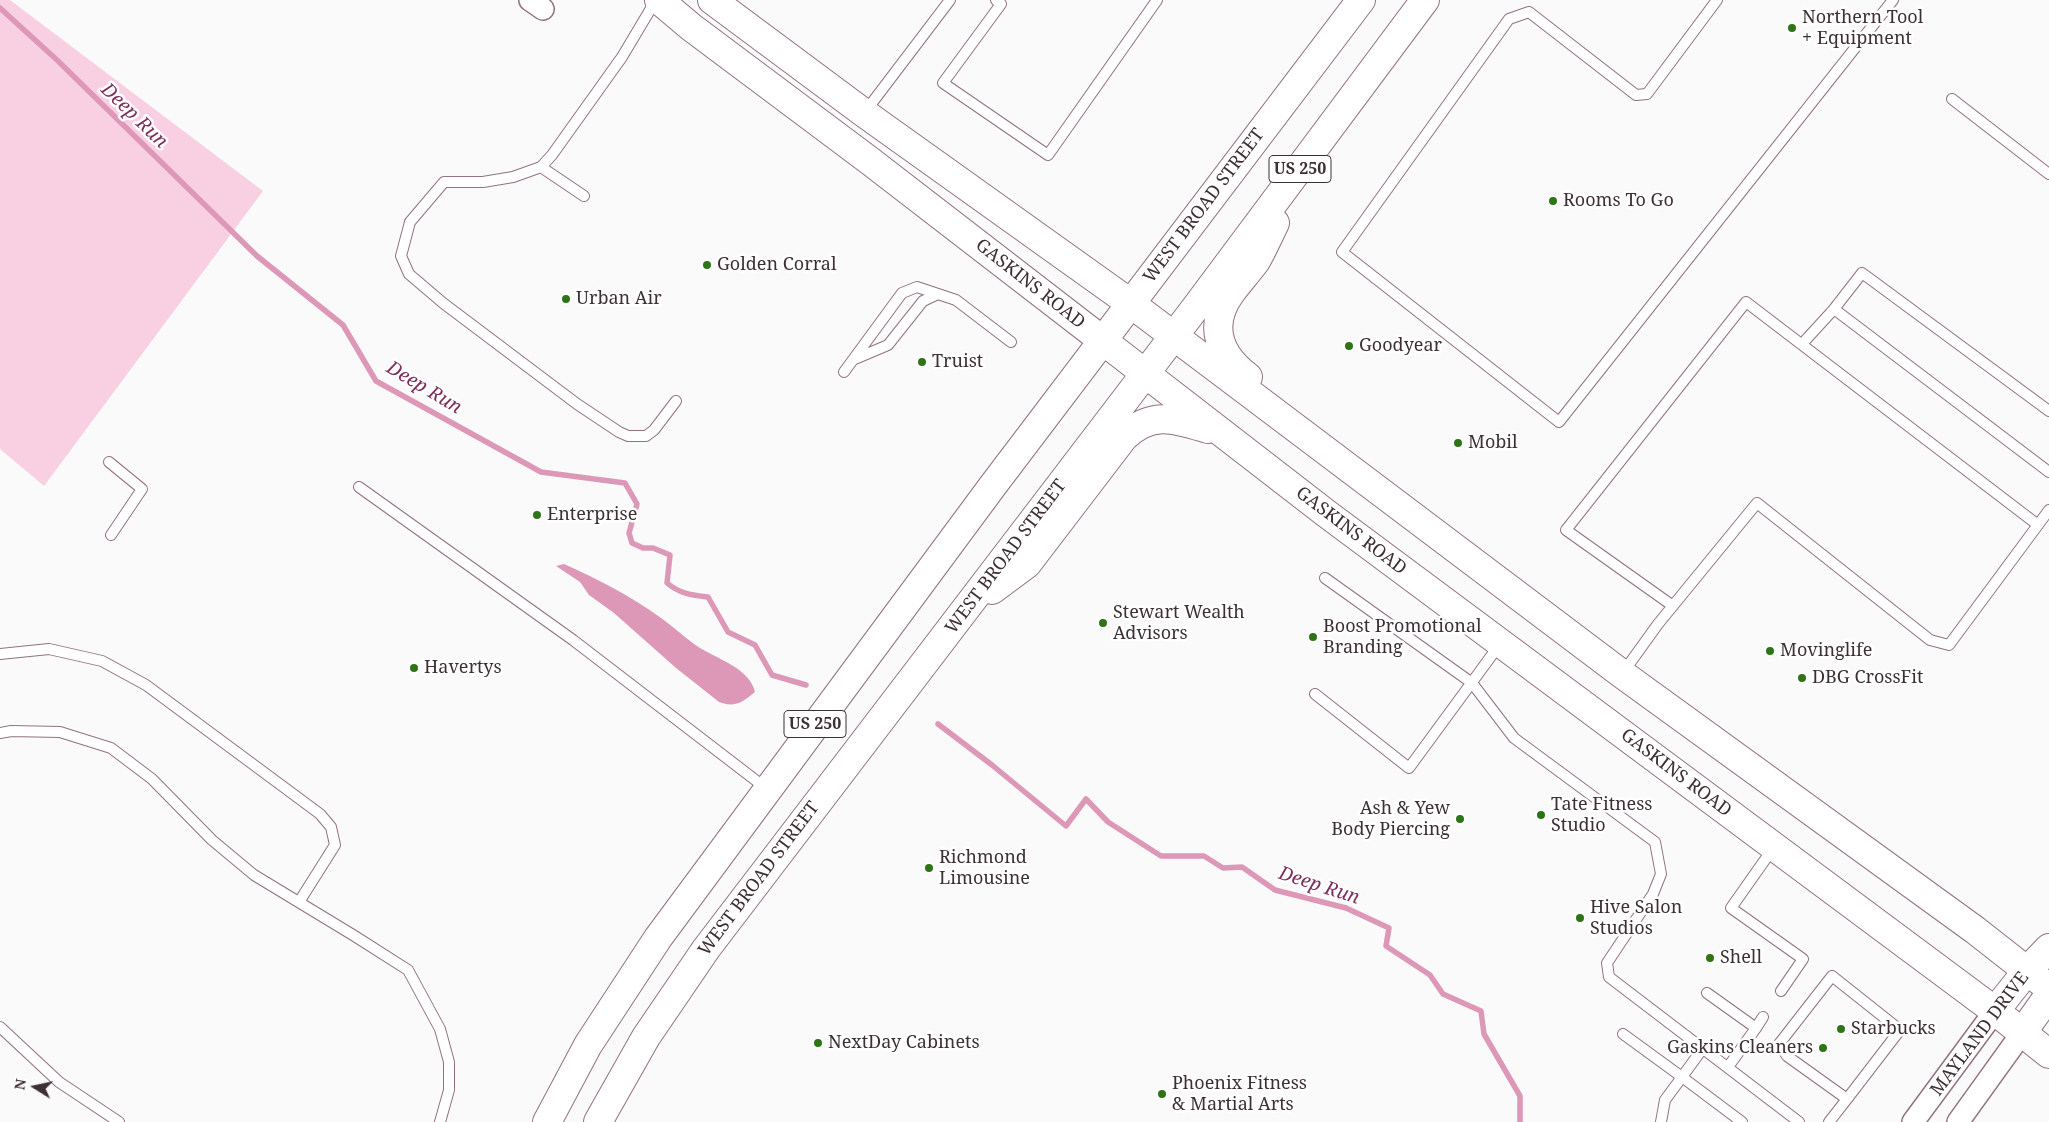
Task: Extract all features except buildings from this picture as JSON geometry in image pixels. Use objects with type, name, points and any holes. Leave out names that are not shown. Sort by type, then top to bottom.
[{"type":"main road","name":"GASKINS ROAD","points":[[658,0],[1146,373],[1327,514],[1995,1011],[2049,1054]]},
{"type":"main road","points":[[712,0],[864,113],[1130,304],[1622,674],[1975,930],[2026,972],[2049,988]]},
{"type":"main road","name":"WEST BROAD STREET","points":[[547,1122],[588,1045],[639,965],[920,581],[1361,0]]},
{"type":"main road","name":"WEST BROAD STREET","points":[[598,1122],[628,1067],[684,978],[1146,373],[1425,0]]},
{"type":"main road","points":[[1305,162],[1256,260],[1224,304],[1220,315],[1219,337],[1221,347],[1231,363],[1322,433],[1350,470]]},
{"type":"main road","points":[[967,608],[1027,564],[1124,436],[1132,429],[1149,420],[1163,418],[1175,419],[1225,435]]},
{"type":"main road","name":"MAYLAND DRIVE","points":[[1995,1011],[2026,972],[2049,948]]},
{"type":"main road","name":"MAYLAND DRIVE","points":[[2022,1033],[2049,995]]},
{"type":"street","name":"MAYLAND DRIVE","points":[[1913,1122],[1995,1011]]},
{"type":"street","name":"MAYLAND DRIVE","points":[[1958,1122],[2022,1033]]},
{"type":"lane","points":[[658,0],[622,57],[552,155],[541,167],[513,177],[493,180],[444,182],[410,222],[401,256],[409,274],[451,309],[577,404],[619,432],[628,436],[646,436],[654,430],[676,401]]},
{"type":"lane","points":[[864,113],[950,0]]},
{"type":"lane","points":[[996,0],[1001,4],[943,83],[1048,154],[1158,0]]},
{"type":"lane","points":[[1716,0],[1647,94],[1636,95],[1529,12],[1509,19],[1342,252],[1559,422],[1893,0]]},
{"type":"lane","points":[[1952,99],[2049,174]]},
{"type":"lane","points":[[541,167],[584,196]]},
{"type":"lane","points":[[1802,344],[1834,310],[1862,274],[2049,411]]},
{"type":"lane","points":[[844,372],[902,293],[917,287],[956,300],[1011,342]]},
{"type":"lane","points":[[852,360],[888,345],[923,300],[938,294]]},
{"type":"lane","points":[[1674,606],[1566,530],[1746,302],[2038,524]]},
{"type":"lane","points":[[1834,310],[2049,472]]},
{"type":"lane","points":[[109,462],[142,489],[111,535]]},
{"type":"lane","points":[[359,487],[573,640],[768,790]]},
{"type":"lane","points":[[1622,674],[1757,503],[1930,640],[1949,645],[2049,510]]},
{"type":"lane","points":[[1325,578],[1472,683],[1514,738],[1655,842],[1662,874],[1653,894],[1607,963],[1609,978],[1798,1122]]},
{"type":"lane","points":[[1315,694],[1409,768],[1501,643]]},
{"type":"lane","points":[[0,654],[49,649],[102,661],[146,686],[320,814],[331,827],[335,845],[299,902]]},
{"type":"lane","points":[[0,733],[11,731],[60,732],[111,748],[152,779],[212,840],[254,875],[408,970],[440,1029],[449,1062],[449,1090],[440,1122]]},
{"type":"lane","points":[[1774,846],[1731,908],[1804,959],[1781,991]]},
{"type":"lane","points":[[1829,1122],[1847,1099],[1900,1030],[1832,976],[1779,1044],[1787,1056],[1847,1099]]},
{"type":"lane","points":[[1707,993],[1756,1028]]},
{"type":"lane","points":[[1728,1067],[1764,1017]]},
{"type":"lane","points":[[0,1026],[60,1082],[119,1122]]},
{"type":"lane","points":[[1623,1034],[1742,1122]]},
{"type":"lane","points":[[1661,1122],[1665,1100],[1703,1048]]},
{"type":"shaded area","points":[[0,0],[10,0],[263,191],[44,486],[0,449]]},
{"type":"shaded area","points":[[564,564],[614,588],[650,610],[700,648],[740,671],[752,684],[755,692],[747,699],[738,703],[725,704],[719,702],[676,668],[614,613],[589,595],[580,582],[556,566]]},
{"type":"waterway","name":"Deep Run","points":[[0,8],[57,60],[257,256],[343,325],[376,381],[541,472],[625,483],[637,504],[629,533],[632,543],[643,548],[653,548],[670,555],[667,583],[681,592],[708,597],[728,632],[755,645],[772,675],[806,685]]},
{"type":"waterway","name":"Deep Run","points":[[938,724],[992,765],[1066,826],[1086,799],[1108,822],[1161,856],[1204,856],[1223,868],[1242,867],[1275,890],[1346,908],[1389,928],[1386,946],[1430,975],[1443,994],[1481,1011],[1484,1034],[1520,1096],[1520,1122]]},
{"type":"place","name":"Northern Tool + Equipment","points":[[1792,28]]},
{"type":"place","name":"Rooms To Go","points":[[1553,201]]},
{"type":"place","name":"Golden Corral","points":[[707,265]]},
{"type":"place","name":"Urban Air","points":[[566,299]]},
{"type":"place","name":"Goodyear","points":[[1349,346]]},
{"type":"place","name":"Truist","points":[[922,362]]},
{"type":"place","name":"Mobil","points":[[1458,443]]},
{"type":"place","name":"Enterprise","points":[[537,515]]},
{"type":"place","name":"Stewart Wealth Advisors","points":[[1103,623]]},
{"type":"place","name":"Boost Promotional Branding","points":[[1313,637]]},
{"type":"place","name":"Movinglife","points":[[1770,651]]},
{"type":"place","name":"Havertys","points":[[414,668]]},
{"type":"place","name":"DBG CrossFit","points":[[1802,678]]},
{"type":"place","name":"Tate Fitness Studio","points":[[1541,815]]},
{"type":"place","name":"Ash & Yew Body Piercing","points":[[1460,819]]},
{"type":"place","name":"Richmond Limousine","points":[[929,868]]},
{"type":"place","name":"Hive Salon Studios","points":[[1580,918]]},
{"type":"place","name":"Shell","points":[[1710,958]]},
{"type":"place","name":"Starbucks","points":[[1841,1029]]},
{"type":"place","name":"NextDay Cabinets","points":[[818,1043]]},
{"type":"place","name":"Gaskins Cleaners","points":[[1823,1048]]},
{"type":"place","name":"Phoenix Fitness & Martial Arts","points":[[1162,1094]]}]
